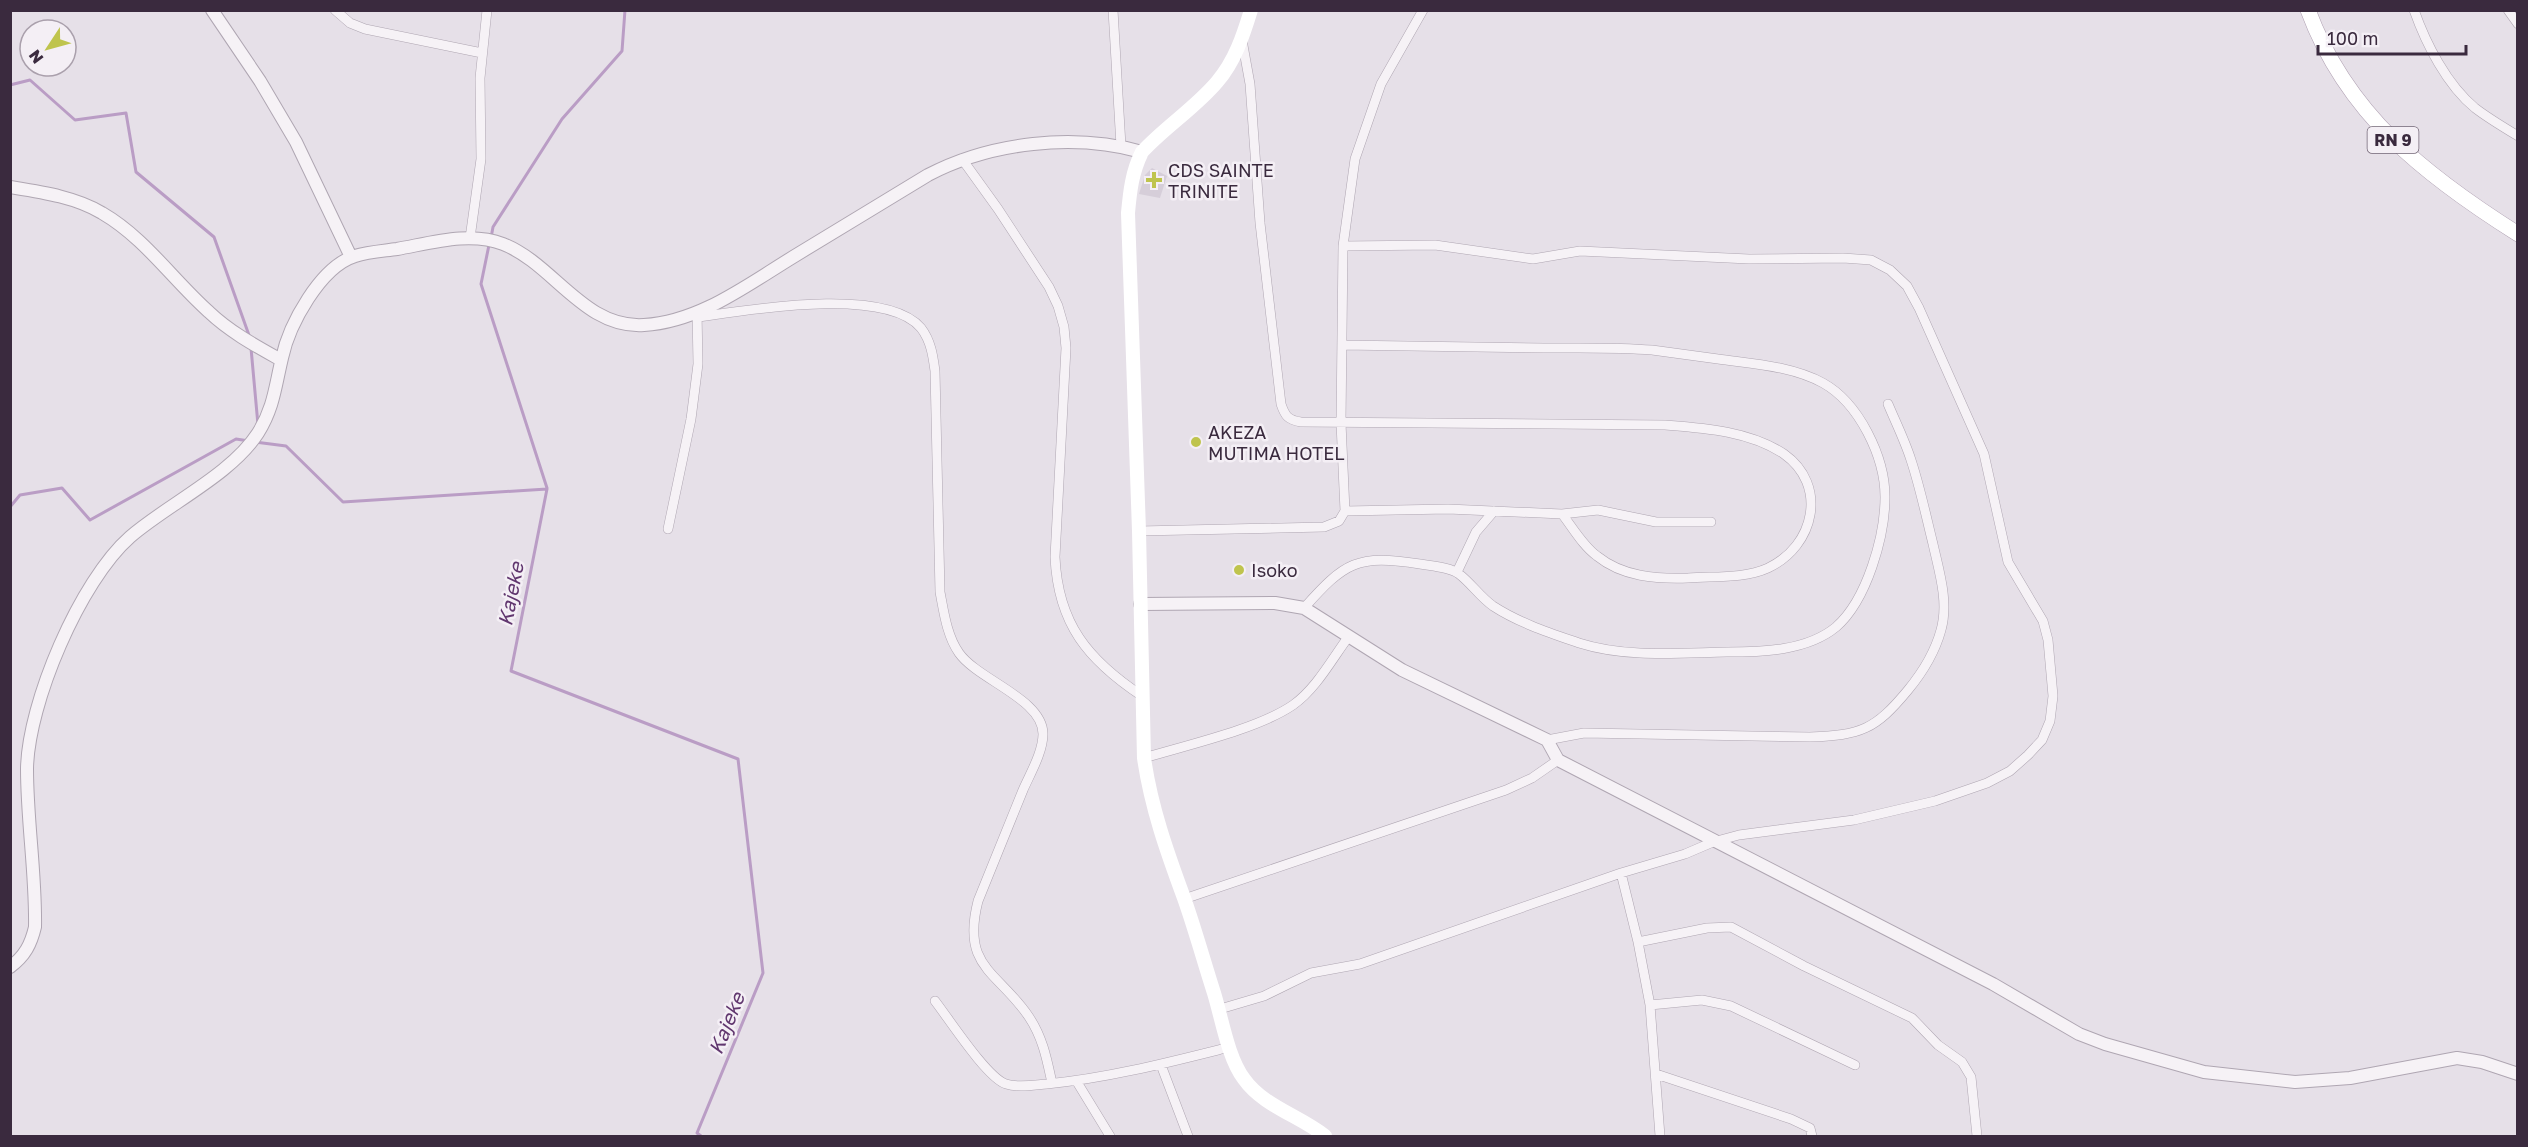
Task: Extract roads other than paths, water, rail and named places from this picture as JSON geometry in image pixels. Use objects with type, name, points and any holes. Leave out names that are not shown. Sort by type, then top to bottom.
[{"type":"main road","points":[[1251,10],[1242,40],[1217,82],[1142,152],[1135,166],[1130,186],[1128,213],[1144,758],[1147,781],[1161,837],[1184,899],[1230,1047],[1243,1078],[1252,1089],[1325,1137]]},
{"type":"main road","name":"RN 9","points":[[2308,10],[2322,46],[2332,64],[2355,99],[2377,124],[2432,176],[2517,234]]},
{"type":"street","points":[[212,10],[260,81],[296,142],[351,257]]},
{"type":"street","points":[[335,10],[350,23],[365,29],[482,53]]},
{"type":"street","points":[[470,238],[482,159],[482,53],[487,10]]},
{"type":"street","points":[[1113,10],[1120,146]]},
{"type":"street","points":[[1139,531],[1324,527],[1339,521],[1345,511],[1341,423],[1343,246],[1355,159],[1381,84],[1423,10]]},
{"type":"street","points":[[2415,10],[2442,68],[2455,87],[2474,107],[2517,136]]},
{"type":"street","points":[[2508,10],[2517,24]]},
{"type":"street","points":[[1242,40],[1250,84],[1260,223],[1281,404],[1284,414],[1291,420],[1341,423],[1665,425],[1709,430],[1760,442],[1783,454],[1797,466],[1808,483],[1813,501],[1809,522],[1802,539],[1786,556],[1770,567],[1749,575],[1665,579],[1639,576],[1618,569],[1596,556],[1563,514]]},
{"type":"street","points":[[698,314],[928,175],[962,159],[1013,147],[1073,142],[1120,146],[1142,152]]},
{"type":"street","points":[[962,159],[1049,287],[1064,327],[1066,348],[1055,557],[1056,581],[1061,603],[1072,627],[1102,667],[1142,696]]},
{"type":"street","points":[[10,187],[44,192],[100,211],[147,247],[209,313],[245,340],[281,360]]},
{"type":"street","points":[[10,967],[27,950],[35,927],[27,784],[29,742],[34,717],[69,626],[96,577],[128,539],[226,466],[245,450],[257,435],[270,412],[276,393],[281,360],[294,325],[314,291],[326,277],[351,257],[470,238],[502,244],[519,252],[578,301],[602,316],[620,323],[641,326],[698,314],[816,305],[866,304],[889,309],[906,316],[921,329],[932,347],[935,371],[940,592],[944,617],[951,638],[960,654],[973,668],[1028,705],[1039,719],[1043,734],[1033,767],[978,901],[973,920],[972,939],[980,958],[991,974],[1028,1015],[1040,1034],[1052,1083]]},
{"type":"street","points":[[1220,1010],[1264,996],[1311,973],[1360,964],[1621,873],[1685,854],[1713,842],[1739,835],[1854,820],[1935,801],[1987,783],[2010,771],[2028,755],[2042,740],[2050,721],[2053,696],[2048,640],[2043,621],[2008,562],[1984,454],[1919,308],[1907,286],[1890,270],[1871,260],[1843,258],[1749,260],[1580,251],[1533,259],[1435,245],[1343,246]]},
{"type":"street","points":[[668,529],[691,419],[698,364],[698,314]]},
{"type":"street","points":[[1304,608],[1341,571],[1357,562],[1379,559],[1457,572],[1470,586],[1500,610],[1519,621],[1582,644],[1645,653],[1740,652],[1794,646],[1819,637],[1836,626],[1851,609],[1866,580],[1883,531],[1885,488],[1883,475],[1858,418],[1836,392],[1812,378],[1769,366],[1649,350],[1342,345]]},
{"type":"street","points":[[1140,604],[1275,603],[1304,608],[1378,656],[1437,689],[1547,740],[1584,733],[1846,736],[1867,730],[1888,713],[1917,680],[1931,656],[1942,629],[1941,576],[1921,493],[1910,457],[1888,405]]},
{"type":"street","points":[[1345,511],[1414,509],[1563,514],[1598,510],[1656,522],[1711,522]]},
{"type":"street","points":[[1457,572],[1476,532],[1494,511]]},
{"type":"street","points":[[1144,758],[1274,716],[1294,704],[1312,686],[1349,636]]},
{"type":"street","points":[[1547,740],[1558,760],[1713,842],[1993,984],[2079,1035],[2204,1072],[2295,1082],[2350,1078],[2457,1058],[2482,1062],[2517,1074]]},
{"type":"street","points":[[1184,899],[1506,790],[1532,778],[1558,760]]},
{"type":"street","points":[[1621,873],[1650,1005],[1660,1137]]},
{"type":"street","points":[[1638,942],[1707,928],[1731,927],[1804,966],[1912,1018],[1938,1045],[1962,1062],[1970,1073],[1977,1137]]},
{"type":"street","points":[[1650,1005],[1702,1000],[1731,1006],[1855,1065]]},
{"type":"street","points":[[935,1001],[995,1078],[1005,1084],[1019,1086],[1077,1082],[1161,1065],[1230,1047]]},
{"type":"street","points":[[1161,1065],[1188,1137]]},
{"type":"street","points":[[1656,1074],[1791,1119],[1810,1128],[1812,1137]]},
{"type":"street","points":[[1077,1082],[1110,1137]]},
{"type":"waterway","points":[[491,238],[493,227],[562,119],[622,51],[625,10]]},
{"type":"waterway","points":[[10,85],[30,80],[75,120],[126,113],[136,172],[214,237],[250,338]]},
{"type":"waterway","points":[[489,245],[481,284],[547,488]]},
{"type":"waterway","points":[[251,348],[258,425]]},
{"type":"waterway","name":"Kajeke","points":[[10,507],[20,495],[62,488],[90,520],[236,439],[249,441]]},
{"type":"waterway","name":"Kajeke","points":[[255,442],[286,446],[343,502],[547,489],[511,671],[738,759],[763,973],[697,1133],[701,1136]]},
{"type":"place","name":"CDS SAINTE TRINITE","points":[[1154,180]]},
{"type":"place","name":"AKEZA MUTIMA HOTEL","points":[[1196,442]]},
{"type":"place","name":"Isoko","points":[[1239,570]]}]
